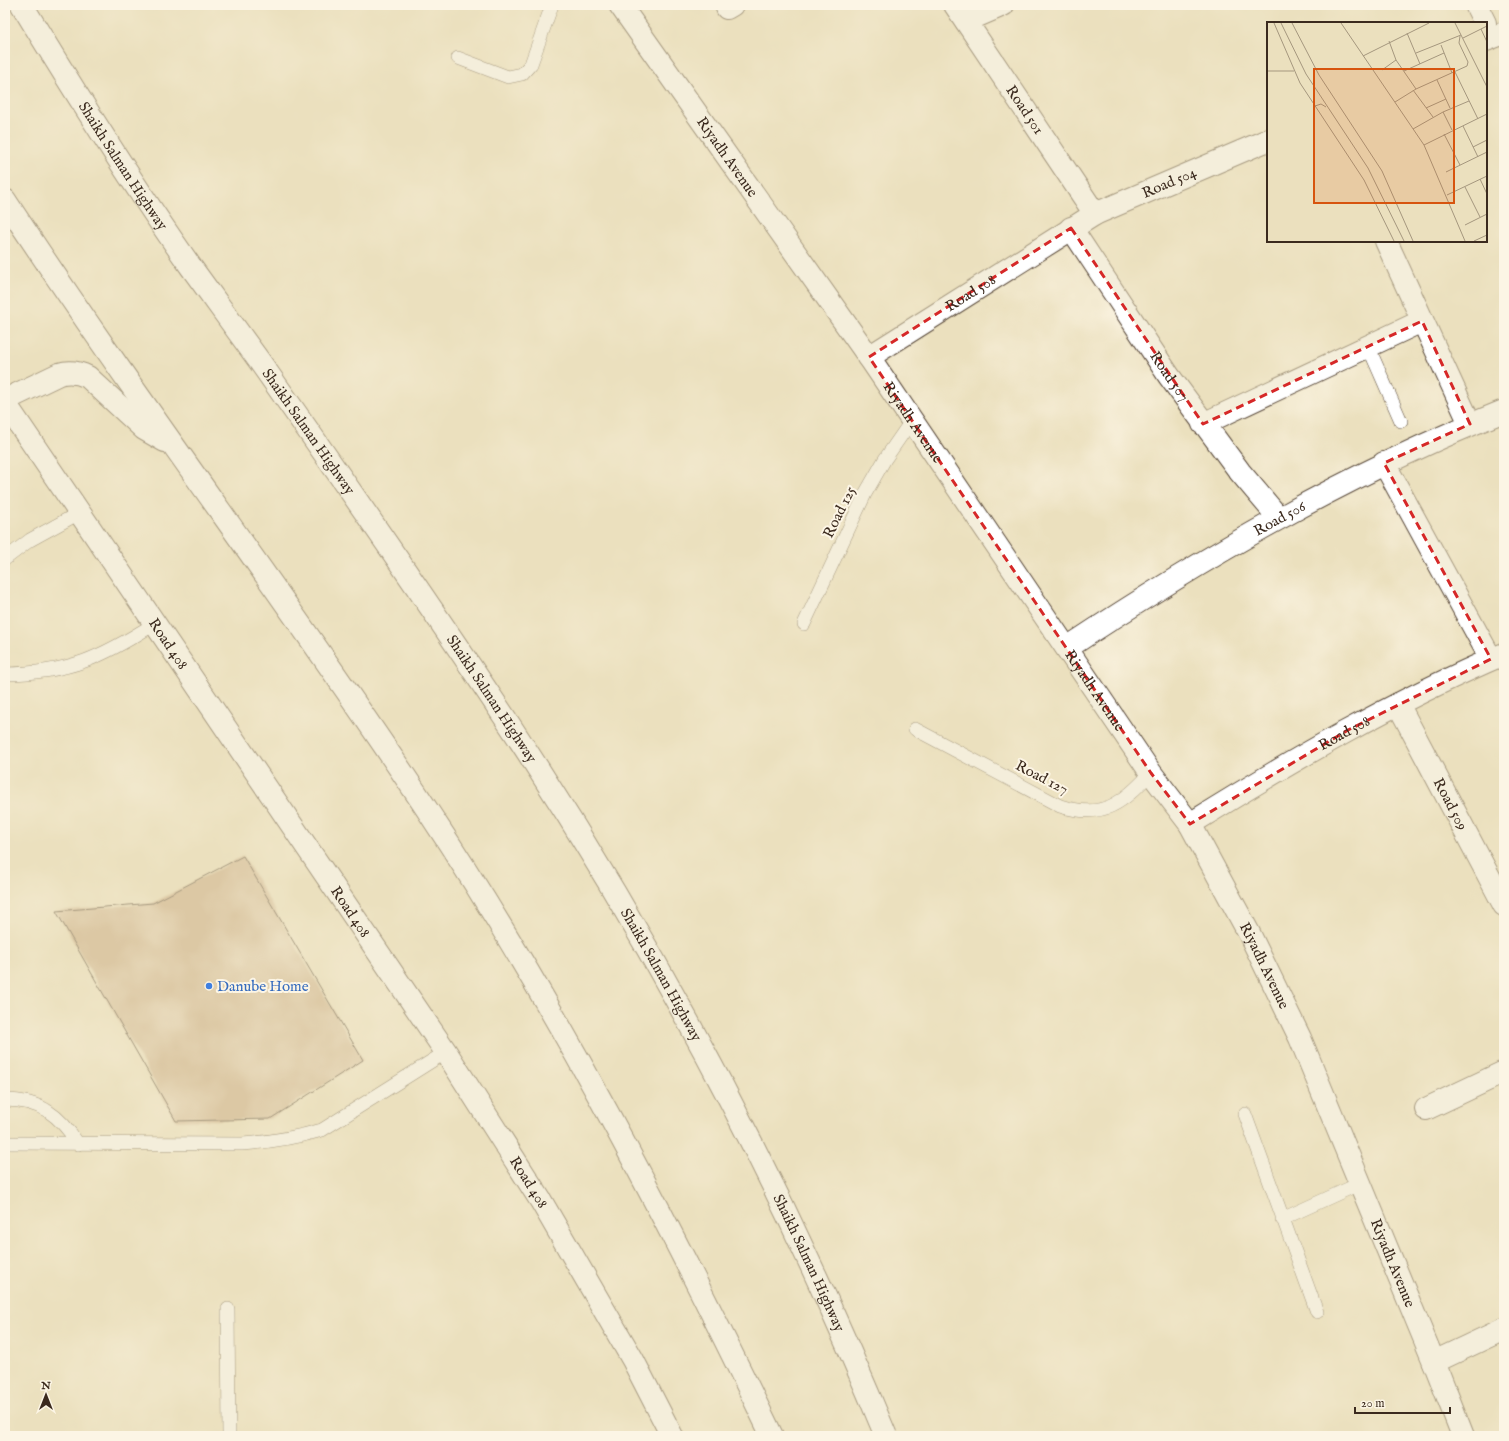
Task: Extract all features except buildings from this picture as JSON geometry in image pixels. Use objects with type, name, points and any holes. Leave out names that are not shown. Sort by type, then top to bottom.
[{"type":"street","name":"Shaikh Salman Highway","points":[[22,5],[121,163],[190,265],[425,598],[515,734],[578,834],[679,1005],[732,1103],[791,1220],[833,1312],[886,1436]]},
{"type":"street","name":"Riyadh Avenue","points":[[620,5],[869,357],[1151,773],[1190,824],[1250,935],[1297,1031],[1361,1182],[1463,1436]]},
{"type":"street","points":[[960,13],[1003,5]]},
{"type":"street","points":[[1476,5],[1485,22]]},
{"type":"street","name":"Road 501","points":[[960,13],[1095,214]]},
{"type":"street","name":"Road 504","points":[[1071,228],[1095,214],[1267,140]]},
{"type":"street","points":[[5,200],[71,300],[171,444],[340,680],[428,810],[515,952],[631,1156],[724,1338],[772,1436]]},
{"type":"street","name":"Road 508","points":[[869,357],[1071,228]]},
{"type":"street","name":"Road 507","points":[[1071,228],[1169,376],[1204,424],[1278,517]]},
{"type":"street","points":[[1386,242],[1470,424]]},
{"type":"street","points":[[1204,424],[1422,320]]},
{"type":"street","points":[[5,401],[59,374],[66,372],[81,374],[88,377],[144,430],[171,444]]},
{"type":"street","name":"Road 408","points":[[5,401],[154,624],[446,1052],[541,1201],[633,1360],[672,1436]]},
{"type":"street","name":"Road 506","points":[[1067,648],[1119,613],[1278,517],[1384,463],[1470,424],[1504,411]]},
{"type":"street","points":[[1384,463],[1497,657]]},
{"type":"street","name":"Road 508","points":[[1190,824],[1281,768],[1398,704],[1497,657]]},
{"type":"street","name":"Road 509","points":[[1398,704],[1504,905]]},
{"type":"street","points":[[1426,1109],[1504,1072]]},
{"type":"street","points":[[1434,1362],[1504,1328]]},
{"type":"lane","points":[[458,58],[508,77],[522,74],[531,64],[552,5]]},
{"type":"lane","points":[[1368,346],[1402,420]]},
{"type":"lane","name":"Road 125","points":[[804,624],[865,494],[885,460],[912,420]]},
{"type":"lane","points":[[5,559],[30,540],[79,513]]},
{"type":"lane","points":[[5,674],[38,673],[68,667],[96,657],[123,644],[154,624]]},
{"type":"lane","name":"Road 127","points":[[915,729],[1060,806],[1074,810],[1090,812],[1105,809],[1119,803],[1131,794],[1151,773]]},
{"type":"lane","points":[[5,1143],[242,1144],[275,1142],[322,1130],[446,1052]]},
{"type":"lane","points":[[5,1100],[32,1103],[46,1109],[59,1118],[70,1130],[78,1144]]},
{"type":"lane","points":[[1245,1114],[1282,1219],[1318,1312]]},
{"type":"lane","points":[[1282,1219],[1361,1182]]},
{"type":"lane","points":[[228,1309],[229,1436]]},
{"type":"highlighted area","points":[[1071,228],[1203,424],[1422,321],[1470,424],[1384,463],[1491,659],[1348,730],[1190,824],[1151,773],[869,357]]},
{"type":"place","name":"Danube Home","points":[[209,986]]}]
